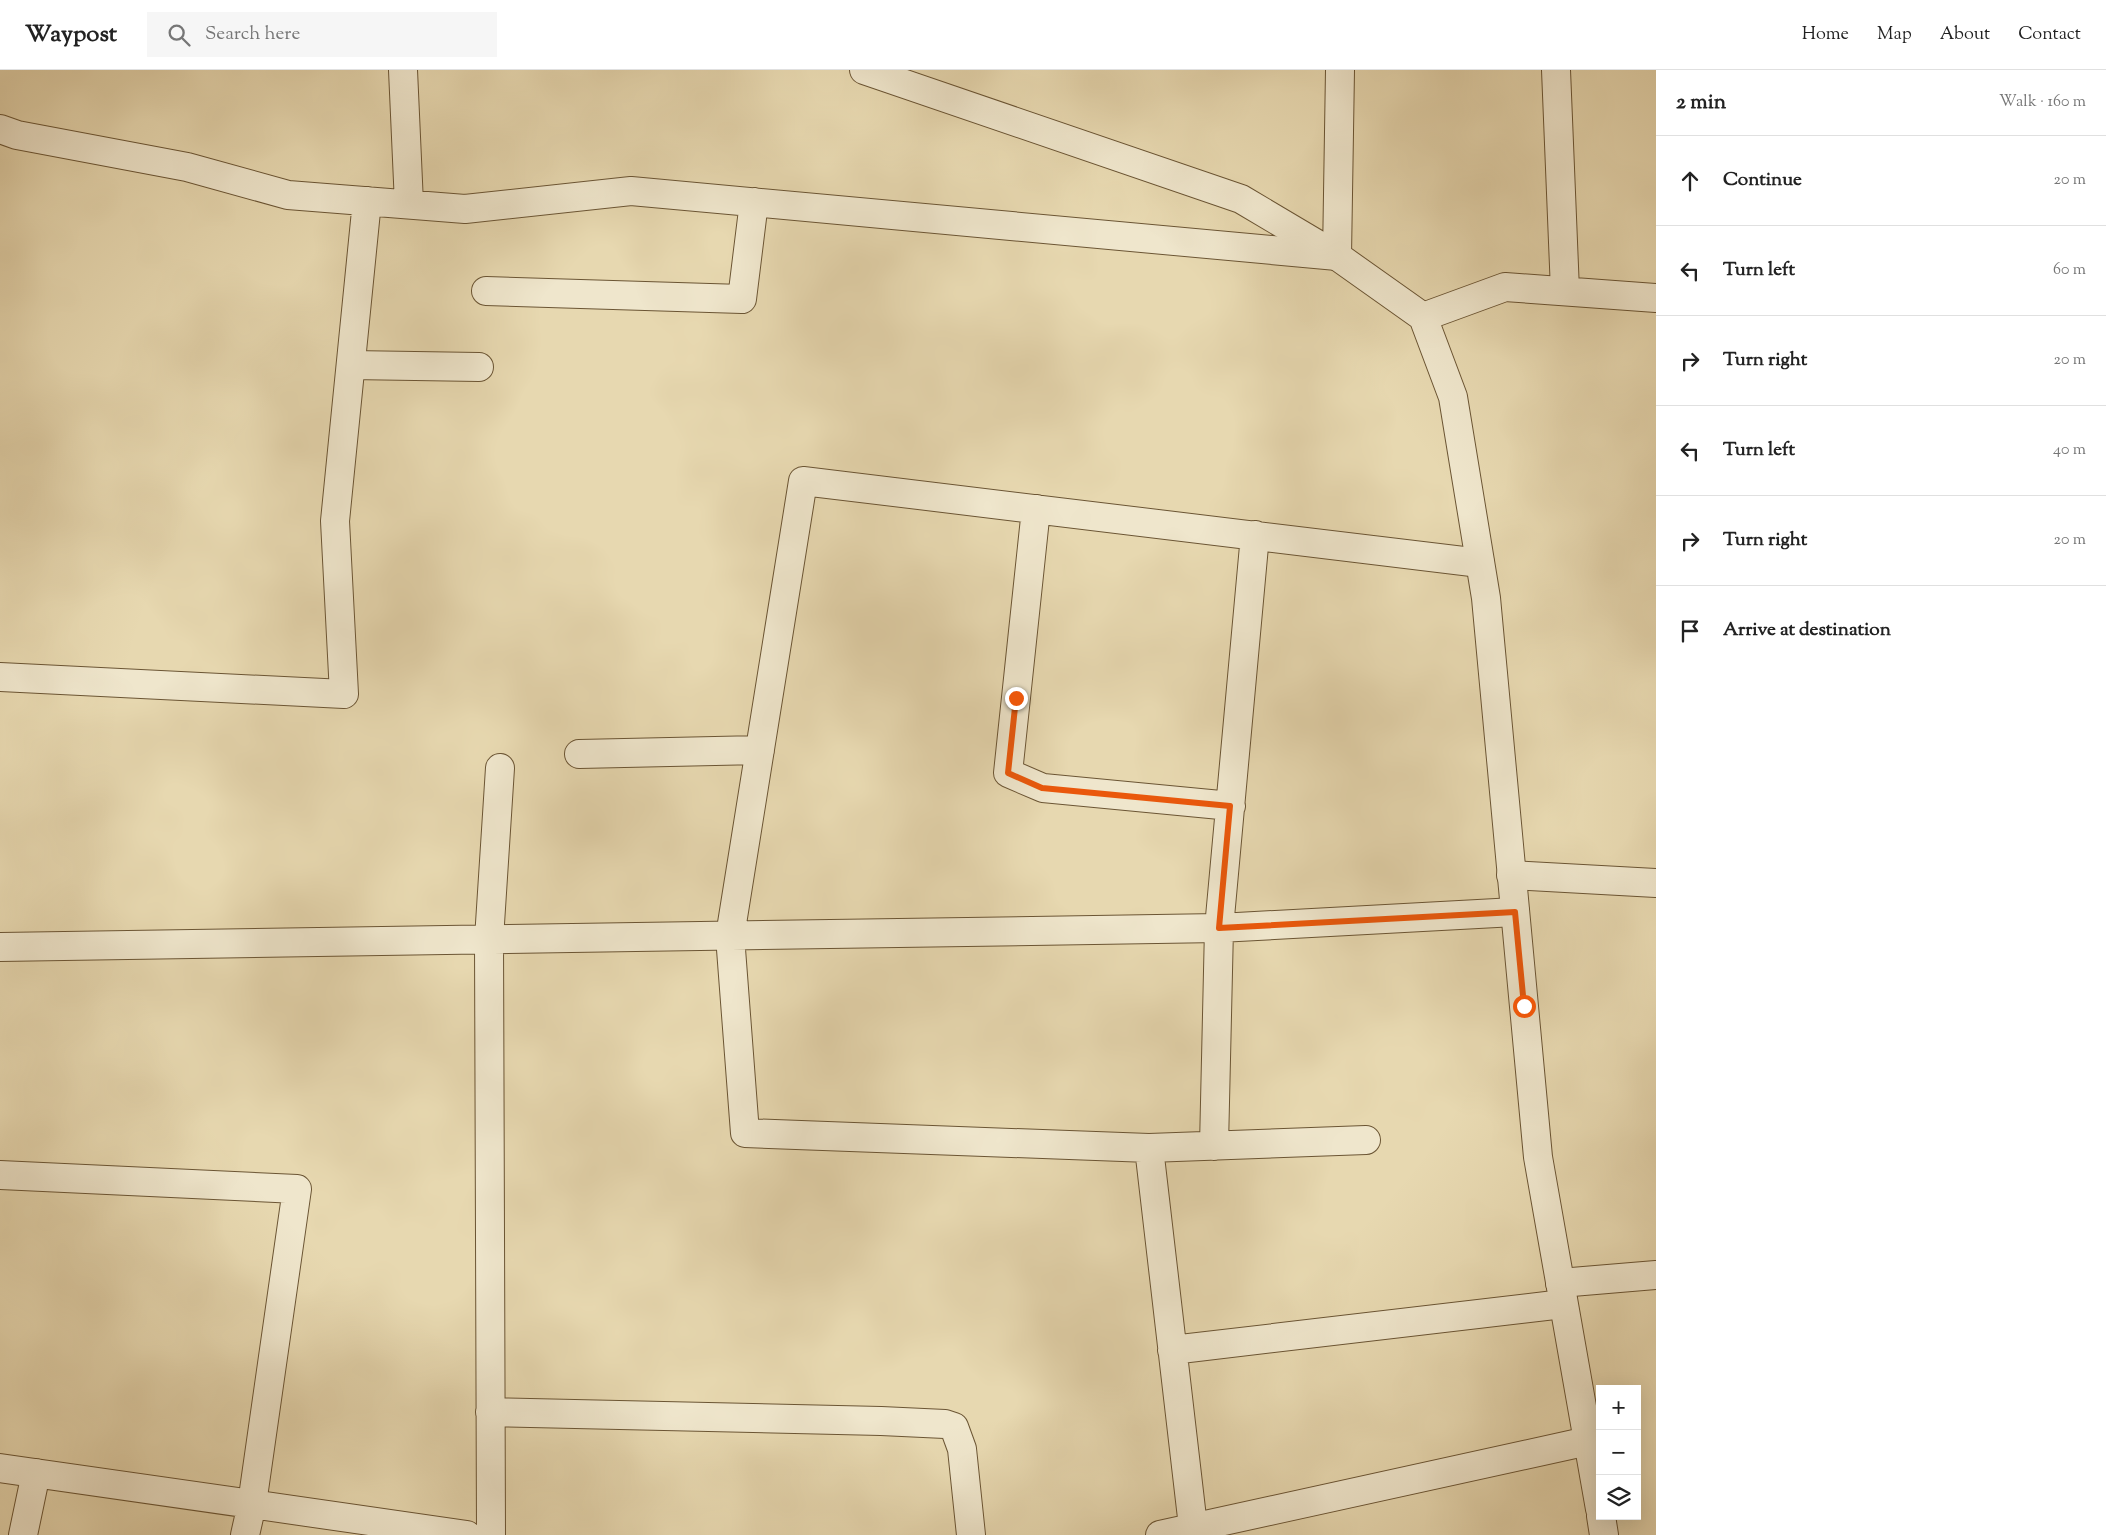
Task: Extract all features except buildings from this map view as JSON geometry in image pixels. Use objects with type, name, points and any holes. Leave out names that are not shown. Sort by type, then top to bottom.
[{"type":"street","points":[[404,70],[409,204]]},
{"type":"street","points":[[864,70],[1241,199],[1337,256],[1423,317],[1453,396],[1486,598],[1538,1157],[1596,1486]]},
{"type":"street","points":[[1337,256],[1340,70]]},
{"type":"street","points":[[1556,70],[1565,291]]},
{"type":"street","points":[[0,129],[17,135],[187,167],[288,195],[465,209],[631,191],[1337,256]]},
{"type":"street","points":[[0,677],[344,694],[335,521],[367,201]]},
{"type":"street","points":[[486,291],[742,299],[754,202]]},
{"type":"street","points":[[1423,317],[1504,286],[1656,298]]},
{"type":"street","points":[[351,365],[479,367]]},
{"type":"street","points":[[1366,1140],[1149,1148],[745,1133],[730,936],[803,481],[1480,563]]},
{"type":"street","points":[[1036,509],[1008,773],[1042,788],[1230,806]]},
{"type":"street","points":[[1214,1146],[1219,928],[1255,536]]},
{"type":"street","points":[[579,754],[760,750]]},
{"type":"street","points":[[491,1535],[489,939],[500,768]]},
{"type":"street","points":[[1512,875],[1656,883]]},
{"type":"street","points":[[0,947],[1219,928],[1515,912]]},
{"type":"street","points":[[1149,1148],[1194,1531]]},
{"type":"street","points":[[0,1175],[297,1189],[246,1535]]},
{"type":"street","points":[[1172,1350],[1562,1294],[1656,1275]]},
{"type":"street","points":[[490,1412],[945,1424],[954,1427],[962,1449],[971,1535]]},
{"type":"street","points":[[1160,1535],[1194,1531],[1588,1441]]},
{"type":"street","points":[[0,1468],[467,1535]]},
{"type":"street","points":[[23,1535],[36,1473]]},
{"type":"street","points":[[1602,1520],[1604,1535]]},
{"type":"route","points":[[1016,698],[1008,773],[1042,788],[1230,806],[1219,928],[1515,912],[1524,1006]]}]
